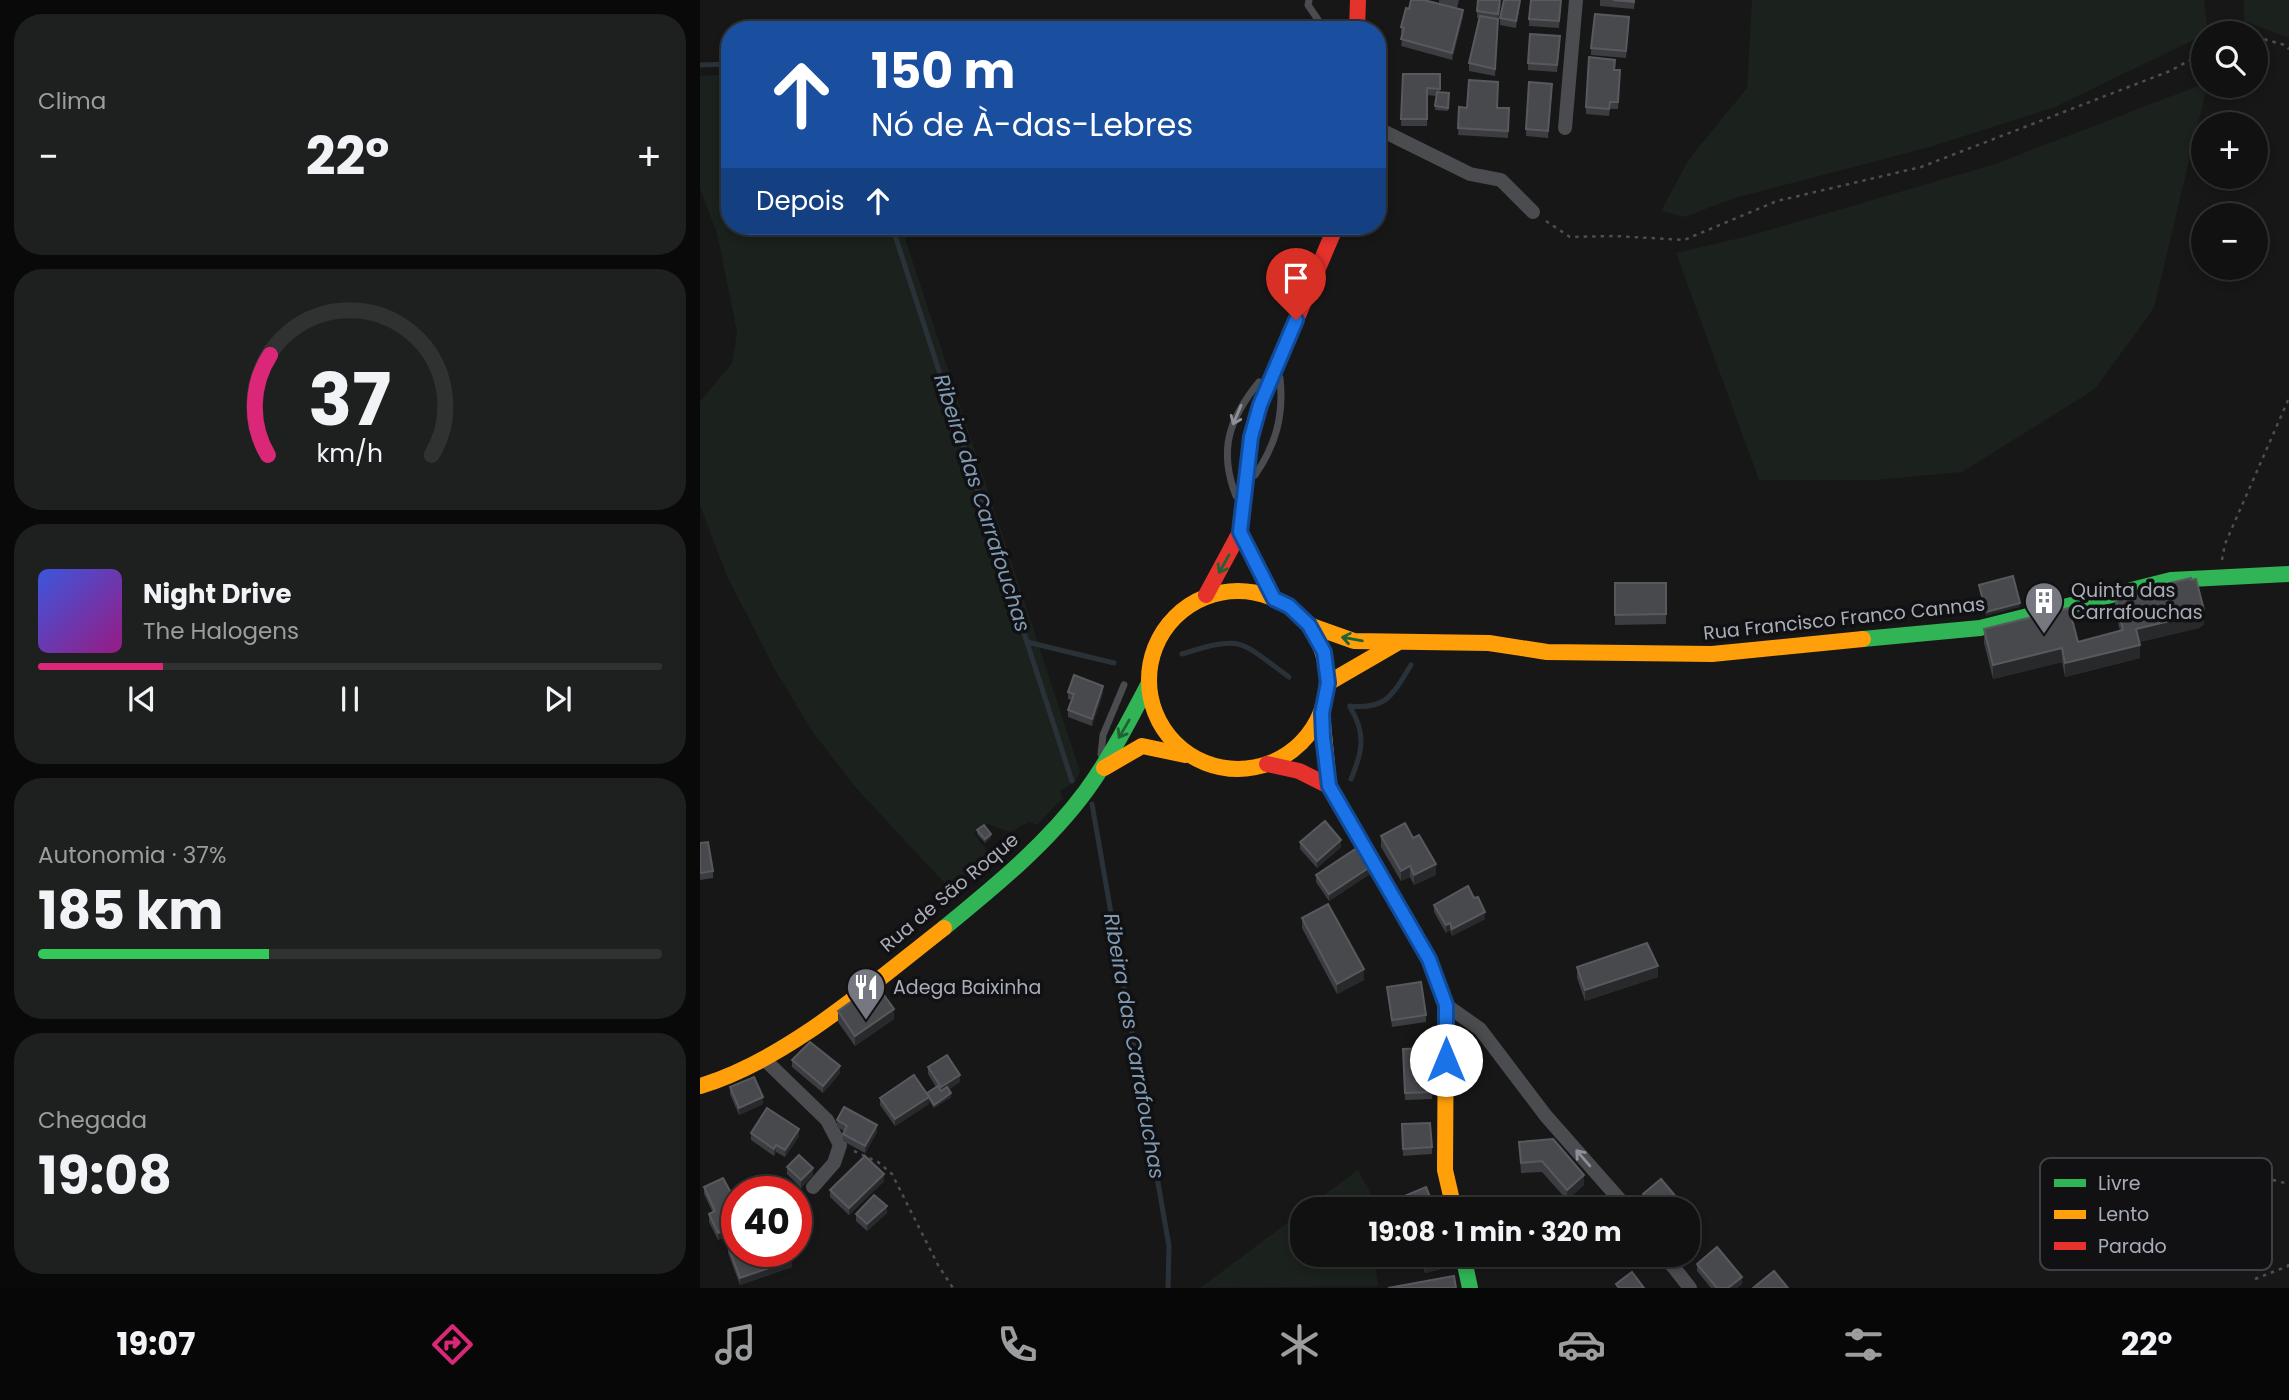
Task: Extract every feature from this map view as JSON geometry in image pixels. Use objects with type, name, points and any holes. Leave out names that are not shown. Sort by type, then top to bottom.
[{"type":"main road","points":[[1357,21],[1358,0]]},
{"type":"main road","points":[[1206,596],[1240,532],[1251,437],[1278,360],[1332,235]]},
{"type":"main road","points":[[1240,532],[1274,599]]},
{"type":"main road","name":"Rua Francisco Franco Cannas","points":[[1309,625],[1354,641],[1489,643],[1547,652],[1712,654],[1980,628],[2171,580],[2289,574]]},
{"type":"main road","points":[[1322,713],[1306,740],[1282,759],[1252,768],[1221,768],[1192,758],[1169,738],[1154,713],[1148,685],[1150,657],[1162,631],[1181,610],[1206,596],[1233,590],[1262,594],[1274,599],[1289,606],[1309,625],[1324,652],[1328,683],[1322,713],[1324,761],[1329,786],[1429,959],[1446,1005],[1446,1170],[1452,1197]]},
{"type":"main road","points":[[1328,683],[1398,642]]},
{"type":"main road","name":"Rua de São Roque","points":[[702,1085],[764,1059],[901,961],[981,896],[1049,834],[1099,772],[1148,685]]},
{"type":"main road","name":"Rua de São Roque","points":[[1099,772],[1142,746],[1168,749],[1192,758]]},
{"type":"main road","points":[[1267,764],[1288,766],[1329,786]]},
{"type":"main road","points":[[1466,1267],[1470,1288]]},
{"type":"street","points":[[1565,128],[1576,0]]},
{"type":"street","points":[[1386,132],[1470,174],[1501,180],[1533,212]]},
{"type":"street","points":[[1446,1005],[1480,1029],[1546,1116],[1617,1197]]},
{"type":"street","points":[[764,1059],[827,1120],[839,1145],[834,1163],[813,1187]]},
{"type":"street","points":[[1673,1267],[1690,1288]]},
{"type":"lane","points":[[1309,0],[1308,5],[1319,21]]},
{"type":"lane","points":[[1244,489],[1270,453],[1283,405],[1278,360]]},
{"type":"lane","points":[[1242,511],[1228,475],[1228,441],[1240,406],[1278,360]]},
{"type":"lane","points":[[1099,772],[1103,735],[1124,685]]},
{"type":"path","points":[[2268,40],[2285,45],[2289,49]]},
{"type":"path","points":[[1533,212],[1570,237],[1684,240],[1777,201],[1921,167],[2170,72],[2191,60]]},
{"type":"path","points":[[2219,578],[2225,544],[2289,398]]},
{"type":"path","points":[[839,1145],[878,1162],[892,1174],[938,1265],[953,1288]]},
{"type":"path","points":[[2272,1180],[2289,1184]]},
{"type":"path","points":[[2255,1279],[2288,1266],[2289,1262]]},
{"type":"shaded area","points":[[1752,0],[2204,0],[2207,21],[2191,21],[2191,41],[2055,107],[1930,147],[1731,199],[1685,217],[1661,211],[1689,159],[1747,88]]},
{"type":"shaded area","points":[[2244,0],[2289,0],[2289,38],[2268,30],[2268,21],[2244,21]]},
{"type":"shaded area","points":[[721,75],[721,235],[904,235],[1080,771],[1076,781],[1060,791],[1063,798],[1037,825],[1029,822],[1010,832],[987,824],[974,833],[991,857],[952,891],[855,787],[812,731],[774,668],[727,576],[700,505],[700,402],[732,363],[737,332],[717,233],[700,189],[700,76]]},
{"type":"shaded area","points":[[2191,89],[2191,98],[2204,98],[2201,112],[2191,112],[2191,153],[2154,308],[2095,389],[1962,472],[1877,480],[1759,480],[1676,253],[1752,235],[1992,165]]},
{"type":"shaded area","points":[[1358,1170],[1373,1197],[1321,1197]]},
{"type":"shaded area","points":[[1290,1221],[1290,1267],[1376,1267],[1378,1286],[1200,1288]]},
{"type":"building","points":[[1411,0],[1424,0],[1463,10],[1452,53],[1401,39],[1404,28],[1401,27]]},
{"type":"building","points":[[1478,0],[1500,0],[1498,14],[1477,11]]},
{"type":"building","points":[[1504,0],[1520,0],[1516,21],[1500,18]]},
{"type":"building","points":[[1531,0],[1561,0],[1559,21],[1529,19]]},
{"type":"building","points":[[1595,14],[1629,17],[1626,51],[1591,48]]},
{"type":"building","points":[[1480,16],[1498,19],[1495,69],[1469,63]]},
{"type":"building","points":[[1530,34],[1560,36],[1557,65],[1528,63]]},
{"type":"building","points":[[1589,57],[1615,60],[1614,70],[1620,70],[1618,102],[1610,102],[1609,109],[1586,107]]},
{"type":"building","points":[[1403,74],[1440,74],[1440,89],[1427,88],[1427,119],[1401,119]]},
{"type":"building","points":[[1469,80],[1498,82],[1497,108],[1509,108],[1508,131],[1458,128],[1459,107],[1467,108]]},
{"type":"building","points":[[1529,82],[1552,84],[1548,131],[1526,129]]},
{"type":"building","points":[[1437,92],[1449,93],[1448,108],[1435,106]]},
{"type":"building","points":[[2013,576],[2020,603],[1986,612],[1979,585]]},
{"type":"building","points":[[2196,579],[2204,610],[2199,614],[2136,629],[2140,645],[2065,663],[2062,648],[1993,665],[1984,629],[2069,608],[2078,642],[2123,630],[2115,596]]},
{"type":"building","points":[[1615,583],[1666,583],[1666,614],[1615,615]]},
{"type":"building","points":[[1074,675],[1103,686],[1092,719],[1068,710],[1074,694],[1068,692]]},
{"type":"building","points":[[1325,821],[1341,840],[1317,861],[1300,842]]},
{"type":"building","points":[[1405,823],[1413,838],[1419,835],[1436,864],[1414,875],[1410,866],[1401,871],[1381,836]]},
{"type":"building","points":[[984,825],[991,834],[985,839],[977,830]]},
{"type":"building","points":[[708,842],[713,871],[700,873],[700,843]]},
{"type":"building","points":[[1357,848],[1370,867],[1329,894],[1316,875]]},
{"type":"building","points":[[1468,886],[1474,898],[1478,897],[1485,912],[1452,929],[1450,923],[1446,925],[1434,905]]},
{"type":"building","points":[[1328,904],[1364,969],[1337,984],[1302,918]]},
{"type":"building","points":[[1647,943],[1658,966],[1585,990],[1577,967]]},
{"type":"building","points":[[1421,982],[1426,1015],[1392,1020],[1387,987]]},
{"type":"building","name":"Adega Baixinha","points":[[876,984],[894,1009],[855,1036],[838,1011]]},
{"type":"building","points":[[810,1042],[840,1066],[823,1086],[792,1060]]},
{"type":"building","points":[[1431,1048],[1432,1092],[1405,1093],[1403,1049]]},
{"type":"building","points":[[947,1055],[960,1075],[941,1087],[928,1067]]},
{"type":"building","points":[[914,1075],[929,1097],[895,1119],[880,1098]]},
{"type":"building","points":[[754,1077],[763,1097],[739,1108],[730,1087]]},
{"type":"building","points":[[938,1086],[941,1091],[947,1087],[951,1093],[934,1105],[927,1093]]},
{"type":"building","points":[[844,1107],[877,1125],[865,1146],[843,1134],[847,1126],[837,1120]]},
{"type":"building","points":[[767,1108],[799,1129],[785,1150],[776,1145],[774,1149],[751,1133]]},
{"type":"building","points":[[1430,1123],[1432,1147],[1403,1149],[1402,1124]]},
{"type":"building","points":[[1553,1139],[1584,1175],[1567,1190],[1542,1161],[1521,1163],[1519,1142]]},
{"type":"building","points":[[799,1155],[813,1168],[805,1176],[797,1176],[787,1167]]},
{"type":"building","points":[[865,1156],[884,1174],[849,1208],[830,1190]]},
{"type":"building","points":[[721,1179],[721,1232],[718,1233],[709,1214],[715,1211],[704,1187]]},
{"type":"building","points":[[1661,1179],[1676,1197],[1644,1197],[1643,1194]]},
{"type":"building","points":[[1426,1187],[1430,1197],[1402,1197]]},
{"type":"building","points":[[874,1195],[887,1206],[867,1224],[856,1214]]},
{"type":"building","points":[[1717,1247],[1742,1277],[1728,1288],[1717,1288],[1700,1267],[1700,1261]]},
{"type":"building","points":[[736,1267],[772,1267],[740,1278]]},
{"type":"building","points":[[1774,1271],[1788,1288],[1753,1288]]},
{"type":"building","points":[[1632,1272],[1644,1288],[1619,1288],[1616,1284]]},
{"type":"building","points":[[1454,1276],[1456,1288],[1388,1288]]},
{"type":"waterway","name":"Ribeira das Carrafouchas","points":[[700,65],[721,64]]},
{"type":"waterway","name":"Ribeira das Carrafouchas","points":[[895,235],[1072,781]]},
{"type":"waterway","points":[[1027,642],[1114,663]]},
{"type":"waterway","points":[[1182,654],[1218,644],[1240,644],[1289,677]]},
{"type":"waterway","points":[[1350,706],[1373,705],[1388,698],[1411,665]]},
{"type":"waterway","points":[[1350,707],[1361,734],[1360,751],[1351,779]]},
{"type":"waterway","name":"Ribeira das Carrafouchas","points":[[1092,804],[1169,1246],[1168,1288]]},
{"type":"traffic: fast","points":[[1863,639],[1980,628],[2171,580],[2289,574]]},
{"type":"traffic: fast","points":[[944,928],[1019,864],[1071,810],[1103,766],[1148,685]]},
{"type":"traffic: fast","points":[[1466,1267],[1470,1288]]},
{"type":"traffic: slow","points":[[1240,532],[1274,599]]},
{"type":"traffic: slow","points":[[1238,591],[1255,592],[1272,598],[1301,617],[1320,646],[1326,663],[1327,680],[1326,697],[1320,714],[1301,743],[1272,762],[1255,768],[1238,769],[1221,768],[1204,762],[1175,743],[1156,714],[1150,697],[1149,680],[1150,663],[1156,646],[1175,617],[1204,598],[1221,592],[1238,591]]},
{"type":"traffic: slow","points":[[1309,625],[1354,641],[1489,643],[1547,652],[1712,654],[1863,639]]},
{"type":"traffic: slow","points":[[1328,683],[1397,643]]},
{"type":"traffic: slow","points":[[1322,713],[1329,786],[1429,959],[1446,1005],[1445,1170],[1451,1197]]},
{"type":"traffic: slow","points":[[1104,768],[1142,746],[1185,755]]},
{"type":"traffic: slow","points":[[700,1086],[733,1074],[796,1039],[858,996],[944,928]]},
{"type":"traffic: jam","points":[[1357,21],[1358,0]]},
{"type":"traffic: jam","points":[[1206,595],[1240,532],[1251,437],[1260,405],[1332,235]]},
{"type":"traffic: jam","points":[[1267,764],[1299,771],[1329,786]]},
{"type":"place","name":"Quinta das Carrafouchas","points":[[2044,635]]},
{"type":"place","name":"Adega Baixinha","points":[[866,1021]]},
{"type":"route","points":[[1296,320],[1260,405],[1251,437],[1240,532],[1274,599],[1289,606],[1309,625],[1324,652],[1328,683],[1322,713],[1324,761],[1329,786],[1429,959],[1439,982],[1446,1005],[1446,1060]]}]
